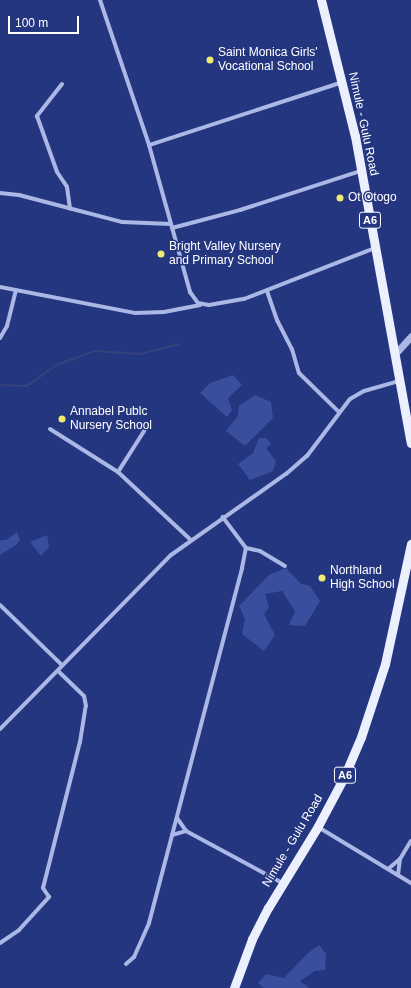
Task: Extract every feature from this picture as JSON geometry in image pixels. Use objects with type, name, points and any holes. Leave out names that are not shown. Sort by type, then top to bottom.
[{"type":"main road","name":"Nimule - Gulu Road","points":[[322,0],[343,82],[361,171],[411,443]]},
{"type":"main road","name":"Nimule - Gulu Road","points":[[234,988],[252,939],[282,883],[318,826],[344,777],[380,684],[411,544]]},
{"type":"street","points":[[100,0],[149,145],[192,296],[202,304]]},
{"type":"street","points":[[149,145],[343,82]]},
{"type":"street","points":[[62,84],[37,116],[57,172],[67,187],[70,209]]},
{"type":"street","points":[[0,193],[134,224],[172,226],[240,210],[361,171]]},
{"type":"street","points":[[0,287],[135,313],[164,312],[202,304],[224,304],[267,291],[375,248]]},
{"type":"street","points":[[0,338],[7,326],[16,291]]},
{"type":"street","points":[[267,291],[277,320],[292,348],[299,373],[339,412]]},
{"type":"street","points":[[395,354],[411,336]]},
{"type":"street","points":[[0,728],[58,671],[62,665],[148,576],[191,540],[286,474],[307,456],[339,412],[358,394],[400,381]]},
{"type":"street","points":[[118,472],[146,428]]},
{"type":"street","points":[[50,429],[118,472],[191,540]]},
{"type":"street","points":[[223,517],[246,548],[260,551],[285,566]]},
{"type":"street","points":[[126,964],[134,957],[144,937],[177,818],[246,548]]},
{"type":"street","points":[[0,605],[62,665]]},
{"type":"street","points":[[0,944],[19,930],[48,897],[43,888],[80,742],[86,706],[84,696],[58,671]]},
{"type":"street","points":[[177,818],[186,831],[282,883]]},
{"type":"street","points":[[318,826],[411,883]]},
{"type":"street","points":[[172,835],[186,831]]},
{"type":"street","points":[[398,875],[400,860],[411,841]]},
{"type":"street","points":[[388,869],[400,860]]},
{"type":"shaded area","points":[[233,375],[242,385],[228,398],[232,410],[227,417],[200,393],[210,383]]},
{"type":"shaded area","points":[[255,395],[271,402],[273,418],[245,446],[226,431],[238,416],[239,406]]},
{"type":"shaded area","points":[[259,438],[266,438],[271,444],[266,448],[276,461],[273,471],[250,480],[238,464],[253,453]]},
{"type":"shaded area","points":[[17,532],[20,540],[16,545],[0,555],[0,540],[6,540]]},
{"type":"shaded area","points":[[47,535],[49,547],[41,556],[30,542]]},
{"type":"shaded area","points":[[286,568],[301,584],[310,586],[320,601],[305,626],[289,625],[295,611],[282,591],[265,594],[269,607],[264,614],[275,635],[264,651],[242,634],[245,619],[239,606],[269,575]]},
{"type":"shaded area","points":[[319,945],[326,954],[325,970],[315,971],[300,981],[309,988],[264,988],[258,983],[266,974],[284,978],[308,953]]},
{"type":"waterway","points":[[0,385],[27,386],[59,364],[95,351],[140,354],[179,344]]},
{"type":"place","name":"Saint Monica Girls' Vocational School","points":[[210,60]]},
{"type":"place","name":"Ot Otogo","points":[[340,198]]},
{"type":"place","name":"Bright Valley Nursery and Primary School","points":[[161,254]]},
{"type":"place","name":"Annabel Publc Nursery School","points":[[62,419]]},
{"type":"place","name":"Northland High School","points":[[322,578]]}]
